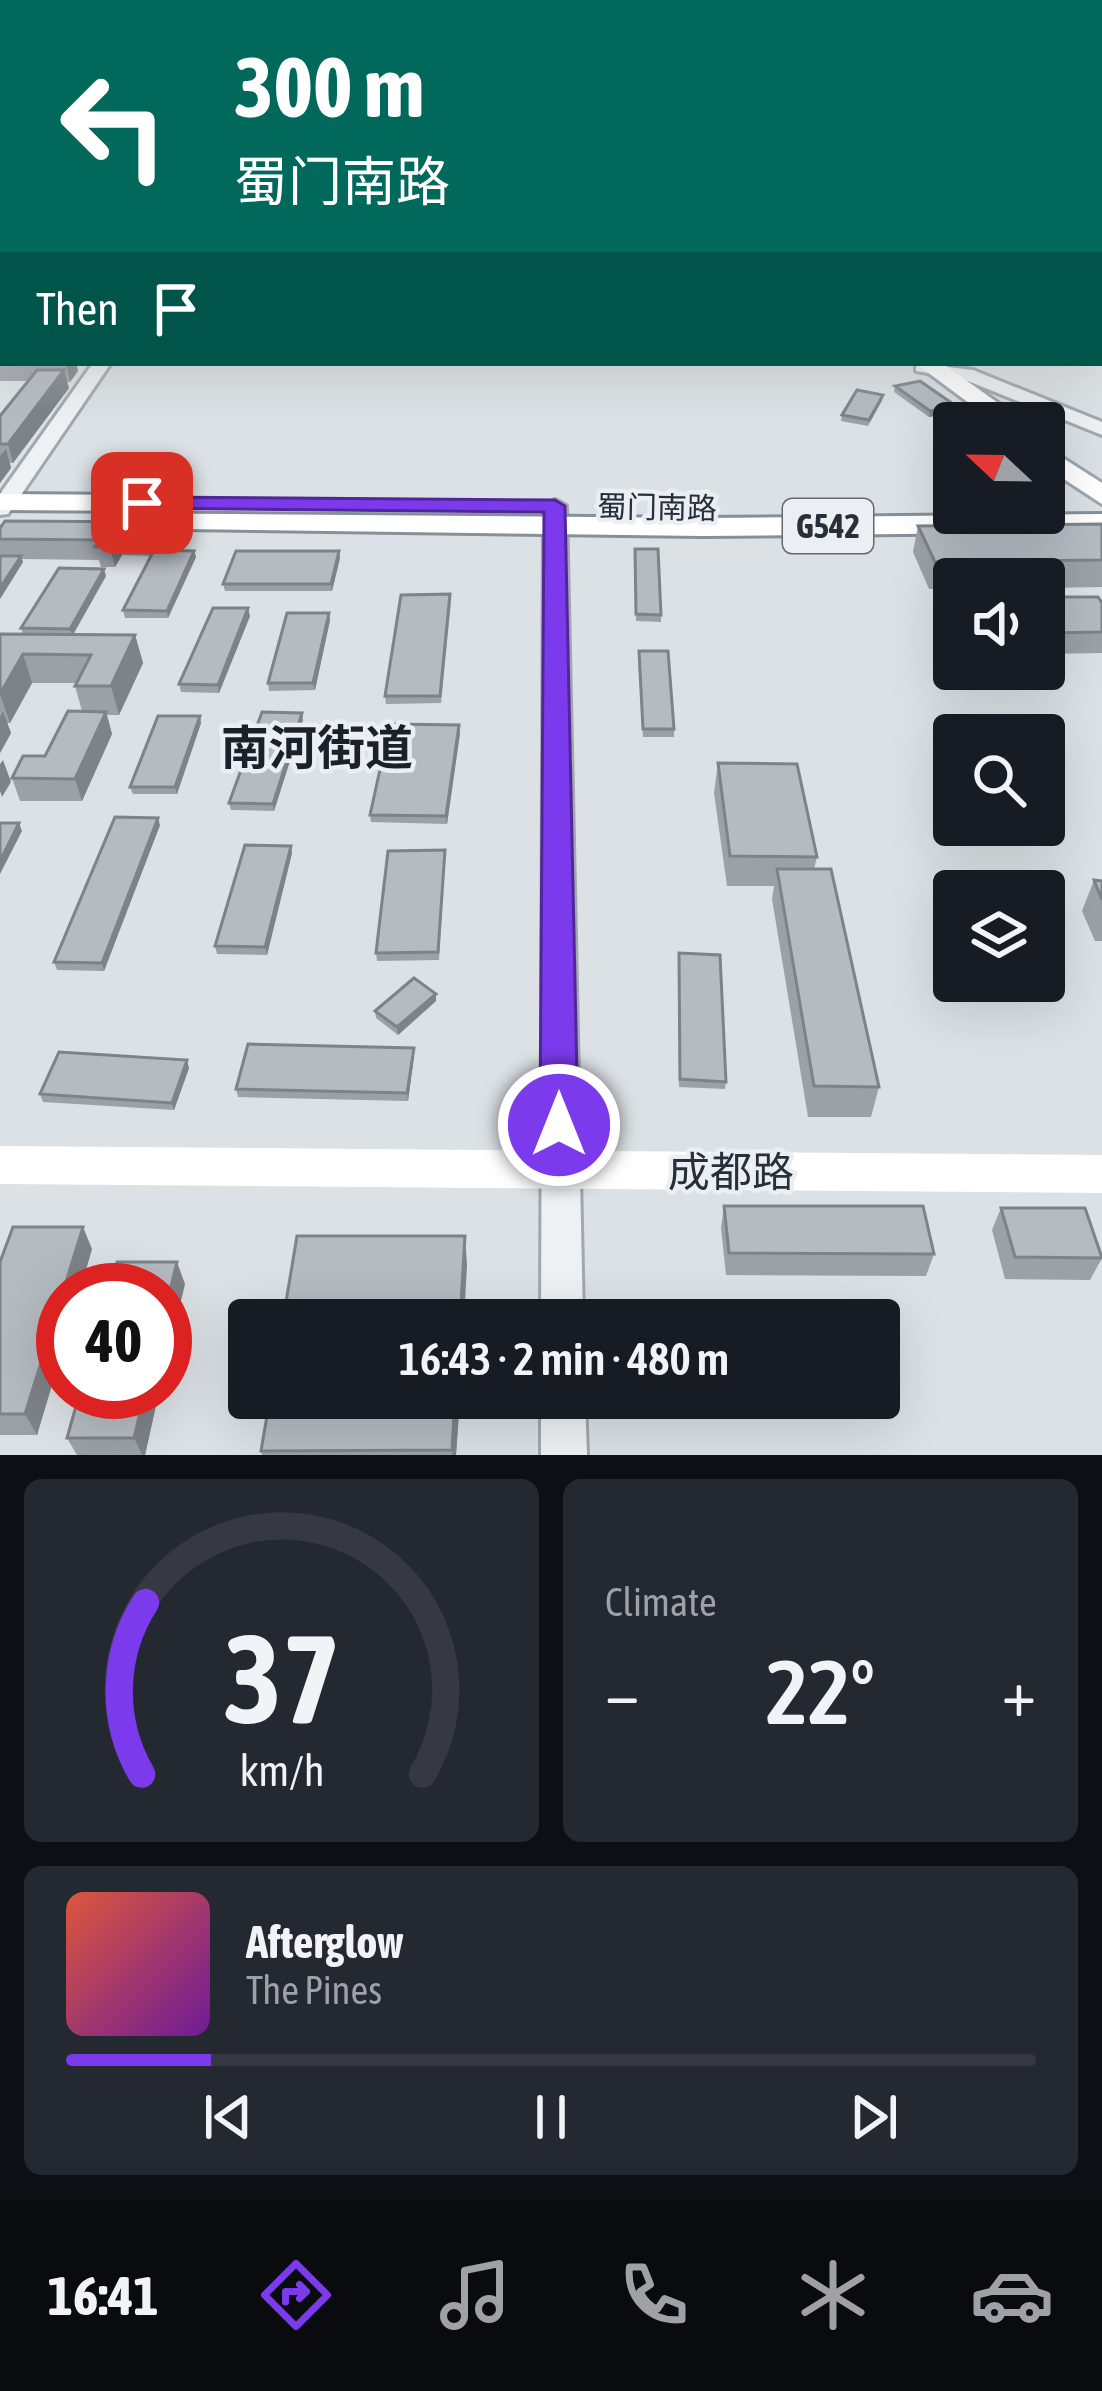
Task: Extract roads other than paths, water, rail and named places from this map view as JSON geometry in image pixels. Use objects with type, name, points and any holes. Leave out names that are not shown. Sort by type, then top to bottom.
[{"type":"main road","points":[[927,366],[973,402]]},
{"type":"main road","points":[[928,366],[982,402]]},
{"type":"main road","points":[[1065,459],[1102,485]]},
{"type":"main road","points":[[1065,469],[1102,496]]},
{"type":"main road","name":"蜀门南路","points":[[1,509],[1102,523]]},
{"type":"main road","name":"蜀门南路","points":[[555,516],[933,511]]},
{"type":"main road","points":[[1065,512],[1102,512]]},
{"type":"main road","name":"成都路","points":[[0,1166],[1102,1174]]},
{"type":"street","points":[[1,509],[100,366]]},
{"type":"street","points":[[931,366],[967,374],[1102,429]]},
{"type":"street","points":[[555,516],[562,1299]]},
{"type":"street","points":[[563,1419],[564,1455]]},
{"type":"district","name":"南河街道","points":[[317,747]]}]
